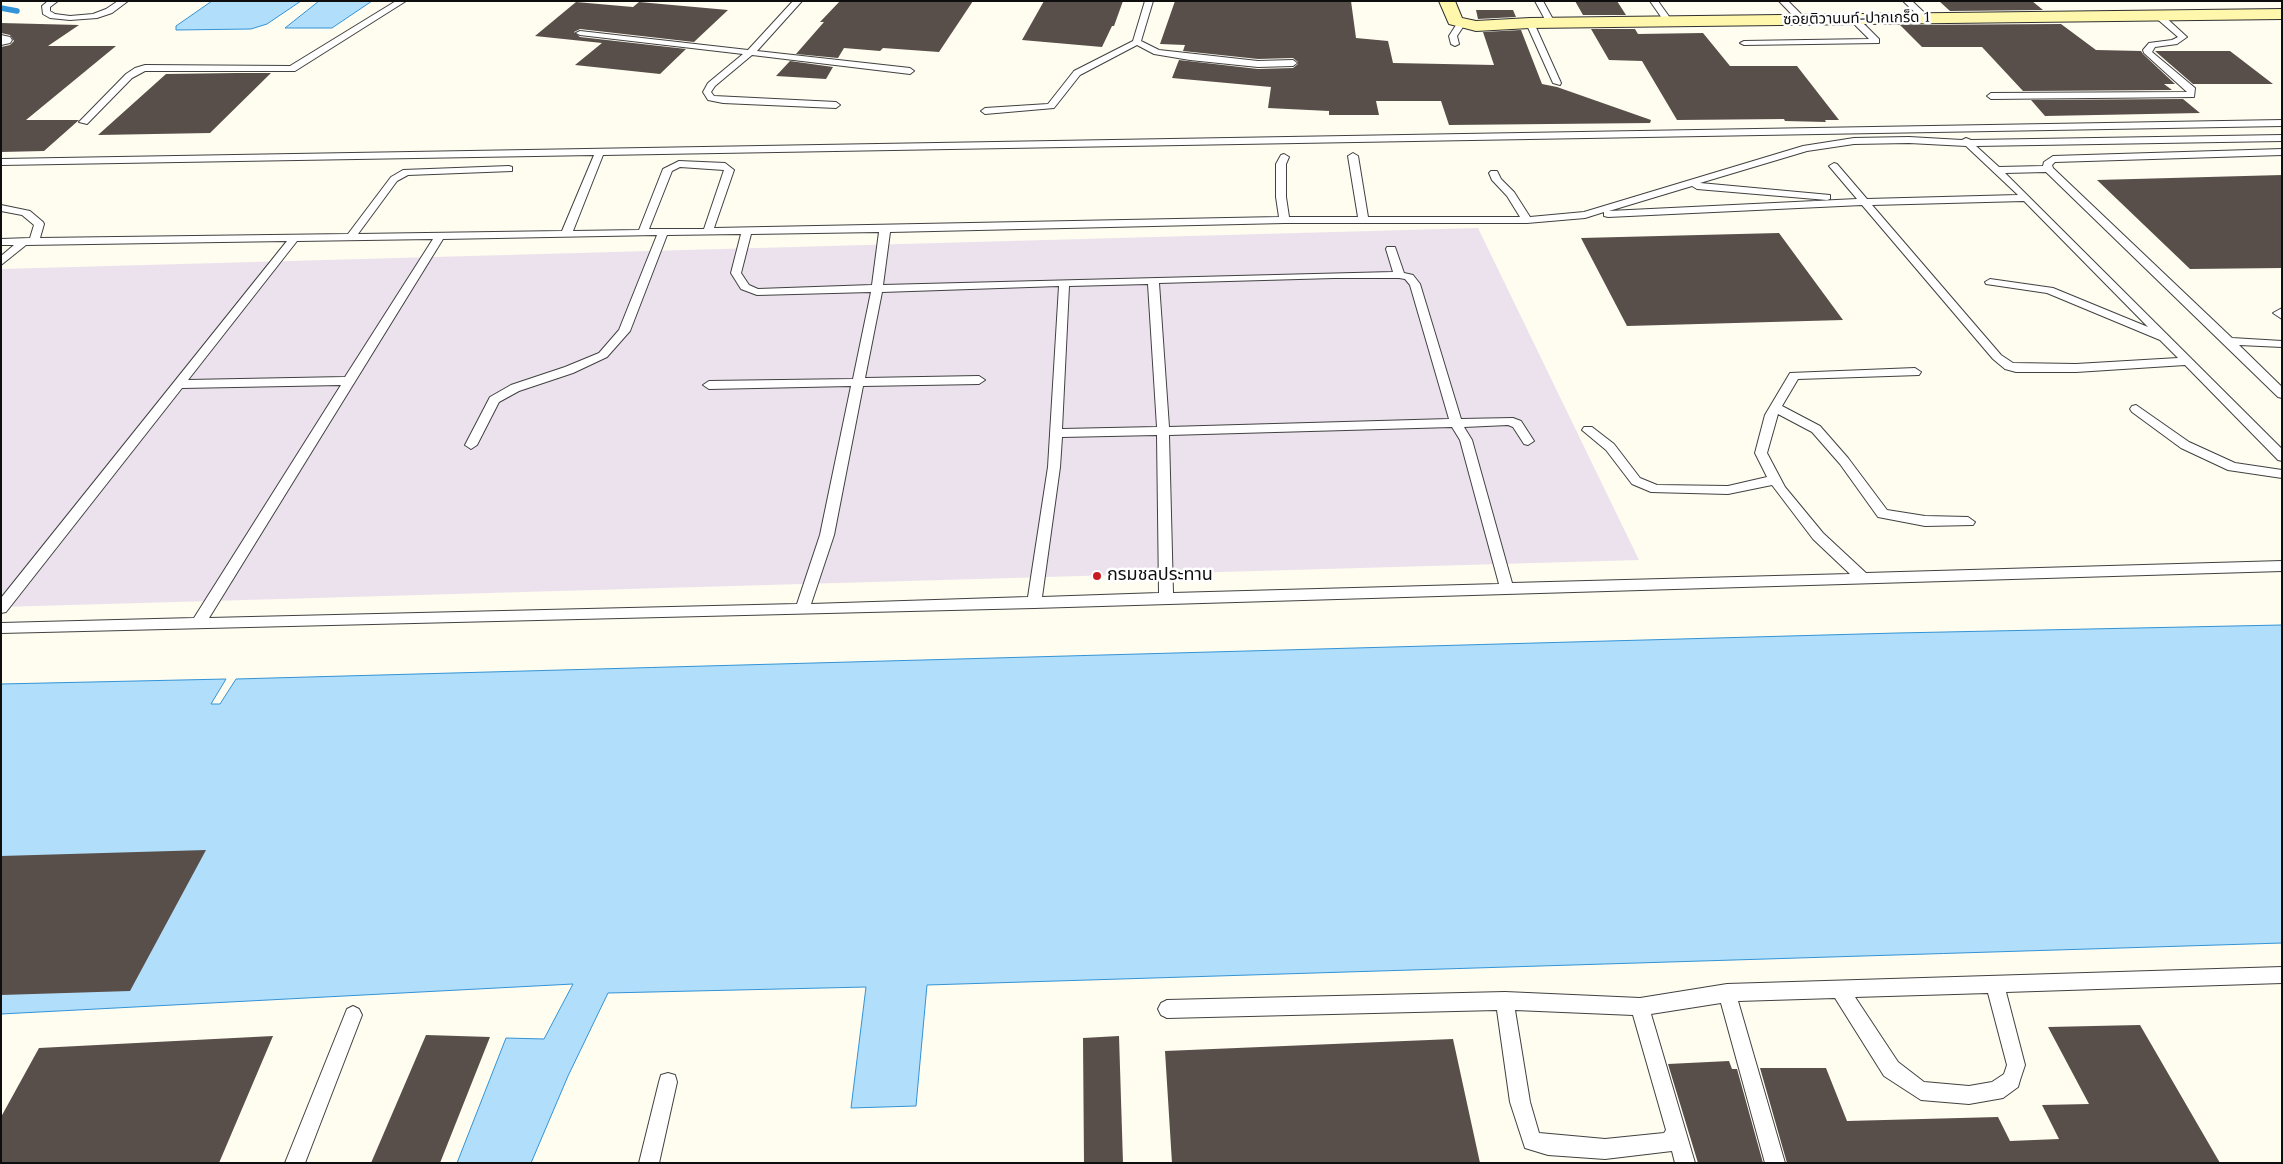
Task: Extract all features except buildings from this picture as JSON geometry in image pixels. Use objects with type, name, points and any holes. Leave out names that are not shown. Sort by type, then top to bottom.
[{"type":"street","points":[[1447,1],[1456,21],[1461,24]]},
{"type":"street","name":"ซอยติวานนท์-ปากเกร็ด 1","points":[[1461,24],[1476,26],[1530,23],[2282,14]]},
{"type":"lane","points":[[54,1],[46,6],[46,12],[53,16],[70,18],[94,16],[109,11],[124,1]]},
{"type":"lane","points":[[84,122],[129,76],[138,70],[145,68],[292,69],[402,1]]},
{"type":"lane","points":[[798,1],[751,52],[711,85],[707,92],[711,98],[836,105]]},
{"type":"lane","points":[[985,111],[1051,106],[1077,73],[1137,42],[1149,1]]},
{"type":"lane","points":[[1539,1],[1551,23]]},
{"type":"lane","points":[[1654,1],[1669,22]]},
{"type":"lane","points":[[1783,1],[1802,20]]},
{"type":"lane","points":[[1907,1],[1927,19]]},
{"type":"lane","points":[[1991,96],[2191,95],[2192,90],[2148,53],[2147,50],[2152,45],[2174,42],[2183,37],[2159,16]]},
{"type":"lane","points":[[1744,43],[1876,41],[1855,20]]},
{"type":"lane","points":[[1530,23],[1557,83]]},
{"type":"lane","points":[[1455,44],[1453,36],[1461,24]]},
{"type":"lane","points":[[580,33],[910,70]]},
{"type":"lane","points":[[1137,42],[1156,52],[1190,57],[1258,64],[1294,63]]},
{"type":"lane","points":[[1,162],[2282,123]]},
{"type":"lane","points":[[1944,129],[1969,143],[2027,198],[2282,457]]},
{"type":"lane","points":[[1585,215],[1806,148],[1879,140],[1969,143],[2282,138]]},
{"type":"lane","points":[[566,234],[600,151]]},
{"type":"lane","points":[[2282,152],[2054,159],[2047,164],[2048,169],[2282,394]]},
{"type":"lane","points":[[1353,156],[1364,220]]},
{"type":"lane","points":[[1284,157],[1281,164],[1281,197],[1285,220]]},
{"type":"lane","points":[[643,232],[668,169],[679,164],[725,166],[729,170],[708,231]]},
{"type":"lane","points":[[1834,166],[1998,356],[2009,366],[2016,368],[2076,368],[2189,361]]},
{"type":"lane","points":[[352,236],[394,179],[406,172],[509,169]]},
{"type":"lane","points":[[1997,170],[2048,169]]},
{"type":"lane","points":[[1494,173],[1497,180],[1511,194],[1527,220]]},
{"type":"lane","points":[[1689,185],[1797,193],[1865,202]]},
{"type":"lane","points":[[1,242],[885,229],[1285,220],[1527,220],[1585,215],[1865,202],[2027,198]]},
{"type":"lane","points":[[1,208],[26,213],[39,224],[34,241]]},
{"type":"lane","points":[[802,609],[827,535],[877,288],[885,229]]},
{"type":"lane","points":[[746,230],[736,273],[748,288],[758,292],[1399,275],[1409,277],[1415,284],[1456,423],[1466,440],[1507,589]]},
{"type":"lane","points":[[471,445],[494,400],[515,388],[569,370],[603,355],[624,331],[663,232]]},
{"type":"lane","points":[[198,624],[440,235]]},
{"type":"lane","points":[[1,608],[295,237]]},
{"type":"lane","points":[[1,262],[23,242]]},
{"type":"lane","points":[[1391,249],[1399,275]]},
{"type":"lane","points":[[1153,281],[1163,431],[1166,599]]},
{"type":"lane","points":[[1990,282],[2049,290],[2169,341]]},
{"type":"lane","points":[[1034,603],[1054,466],[1064,284]]},
{"type":"lane","points":[[2282,311],[2279,313],[2282,316]]},
{"type":"lane","points":[[2229,341],[2282,344]]},
{"type":"lane","points":[[1863,578],[1818,536],[1780,489],[1761,453],[1771,415],[1794,376],[1915,372]]},
{"type":"lane","points":[[709,385],[979,380]]},
{"type":"lane","points":[[179,384],[349,381]]},
{"type":"lane","points":[[1776,408],[1816,429],[1844,461],[1883,514],[1925,521],[1968,522]]},
{"type":"lane","points":[[2136,409],[2186,445],[2232,467],[2282,474]]},
{"type":"lane","points":[[1057,433],[1509,421],[1517,424],[1528,440]]},
{"type":"lane","points":[[1588,430],[1610,447],[1636,481],[1656,488],[1728,490],[1775,480]]},
{"type":"lane","points":[[1,628],[1034,603],[2282,566]]},
{"type":"lane","points":[[1167,1009],[1505,1000],[1640,1007],[1727,993],[2282,975]]},
{"type":"lane","points":[[1840,990],[1891,1069],[1921,1091],[1969,1095],[1996,1091],[2011,1080],[2016,1065],[1995,985]]},
{"type":"lane","points":[[1727,993],[1775,1163]]},
{"type":"lane","points":[[1505,1000],[1520,1102],[1532,1141],[1548,1145],[1605,1149],[1668,1142],[1675,1134]]},
{"type":"lane","points":[[1640,1007],[1675,1134],[1685,1163]]},
{"type":"lane","points":[[295,1163],[353,1015]]},
{"type":"lane","points":[[648,1163],[668,1082]]},
{"type":"shaded area","points":[[1478,228],[1639,560],[1,607],[1,269]]},
{"type":"water","points":[[212,1],[301,1],[267,24],[251,29],[176,30],[176,26]]},
{"type":"water","points":[[319,1],[372,1],[332,28],[285,28]]},
{"type":"water","points":[[2282,625],[2282,943],[927,985],[916,1106],[851,1108],[866,987],[608,993],[568,1076],[531,1163],[457,1163],[506,1038],[544,1039],[573,984],[1,1014],[1,684],[226,679],[211,704],[220,704],[236,679],[1897,633]]},
{"type":"waterway","points":[[1,8],[17,11]]},
{"type":"place","name":"กรมชลประทาน","points":[[1097,576]]}]
